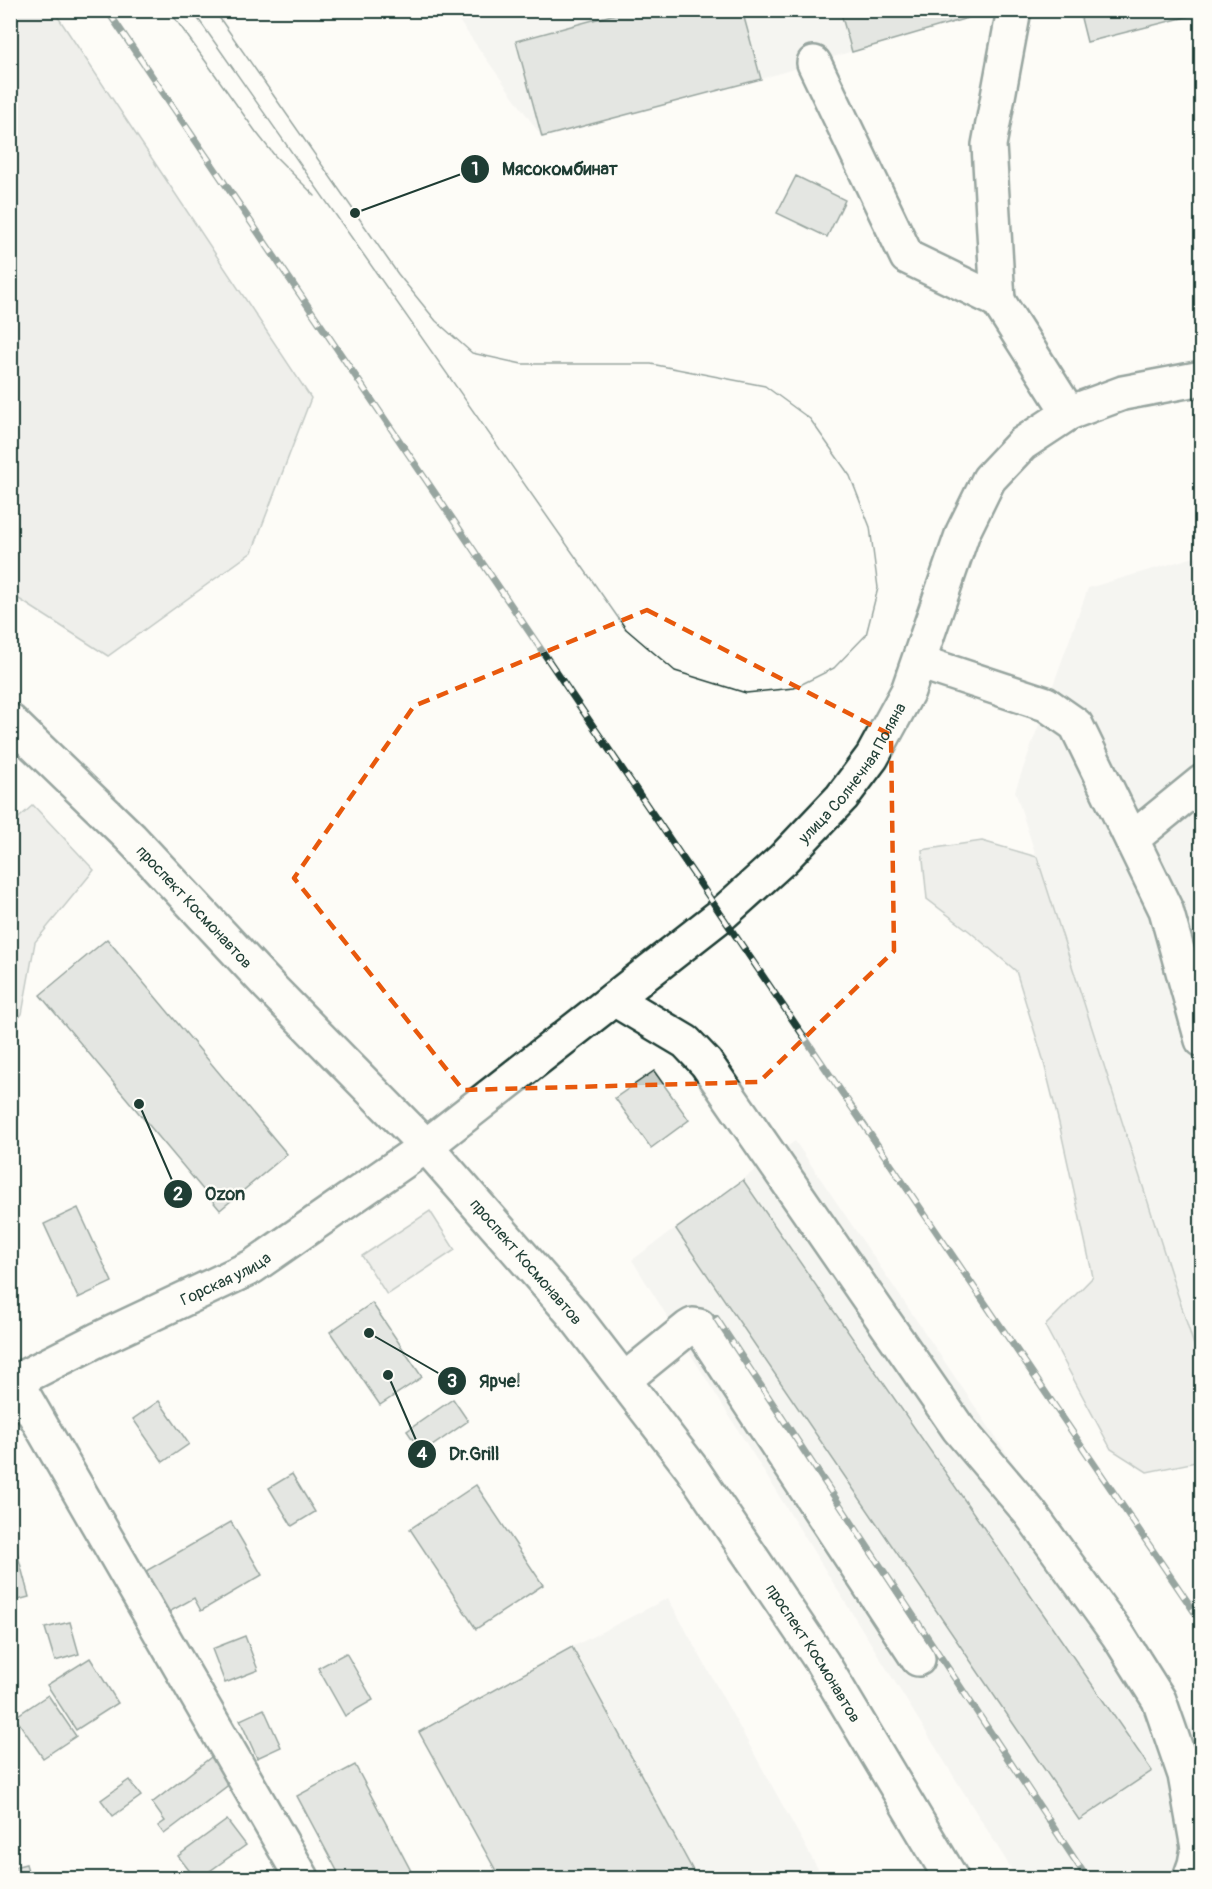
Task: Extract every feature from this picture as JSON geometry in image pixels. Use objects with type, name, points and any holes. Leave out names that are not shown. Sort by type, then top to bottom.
[{"type":"street","points":[[1014,10],[989,145],[998,302],[1069,413]]},
{"type":"street","points":[[814,63],[907,257],[998,302]]},
{"type":"street","name":"улица Солнечная Поляна","points":[[426,1146],[721,915],[783,858],[842,797],[872,757],[908,691],[963,532],[989,479],[1022,444],[1069,413],[1123,393],[1202,378]]},
{"type":"street","points":[[919,662],[1046,704],[1076,725],[1166,910],[1202,1040]]},
{"type":"street","name":"проспект Космонавтов","points":[[10,721],[131,838],[269,986],[426,1146],[564,1304],[692,1469],[822,1662],[951,1878]]},
{"type":"street","points":[[1132,839],[1202,782]]},
{"type":"street","points":[[614,999],[686,1042],[706,1063],[958,1428],[1030,1513],[1118,1635],[1159,1700],[1183,1766],[1198,1848],[1190,1878]]},
{"type":"street","name":"Горская улица","points":[[13,1383],[97,1340],[252,1267],[426,1146]]},
{"type":"street","points":[[624,1380],[688,1328],[693,1325],[699,1326],[918,1659]]},
{"type":"street","points":[[13,1383],[302,1878]]},
{"type":"highlighted area","points":[[647,610],[891,735],[894,951],[759,1082],[463,1090],[294,878],[414,706]]},
{"type":"shaded area","points":[[988,10],[761,79],[542,137],[452,11]]},
{"type":"shaded area","points":[[10,11],[54,11],[311,398],[252,552],[108,656],[11,594]]},
{"type":"shaded area","points":[[1201,555],[1201,1367],[1015,791],[1088,588]]},
{"type":"shaded area","points":[[33,805],[94,870],[35,942],[22,1014],[11,1026],[11,825]]},
{"type":"shaded area","points":[[982,841],[1037,857],[1201,1367],[1201,1461],[1147,1472],[1111,1449],[1045,1326],[1093,1277],[1043,1059],[1016,971],[927,899],[922,850]]},
{"type":"shaded area","points":[[795,1141],[1201,1740],[1201,1878],[1017,1878],[632,1260]]},
{"type":"shaded area","points":[[430,1211],[455,1250],[387,1295],[362,1256]]},
{"type":"shaded area","points":[[668,1598],[823,1878],[500,1878],[419,1732],[572,1647]]},
{"type":"building","points":[[630,10],[742,10],[761,79],[542,137],[516,41]]},
{"type":"building","points":[[840,10],[988,10],[988,12],[852,52]]},
{"type":"building","points":[[1079,10],[1202,10],[1202,13],[1087,42]]},
{"type":"building","points":[[796,176],[845,200],[827,237],[777,213]]},
{"type":"building","points":[[107,939],[287,1154],[220,1210],[40,995]]},
{"type":"building","points":[[654,1071],[689,1120],[651,1148],[615,1098]]},
{"type":"building","points":[[743,1180],[1152,1771],[1079,1820],[676,1229]]},
{"type":"building","points":[[78,1208],[112,1282],[78,1298],[44,1224]]},
{"type":"building","points":[[372,1303],[422,1377],[380,1405],[330,1332]]},
{"type":"building","points":[[453,1399],[468,1421],[422,1453],[407,1431]]},
{"type":"building","points":[[159,1401],[189,1444],[163,1462],[133,1419]]},
{"type":"building","points":[[292,1474],[315,1512],[292,1526],[269,1488]]},
{"type":"building","points":[[476,1485],[543,1585],[476,1629],[410,1529]]},
{"type":"building","points":[[231,1522],[262,1575],[201,1611],[194,1598],[162,1616],[139,1575]]},
{"type":"building","points":[[12,1533],[29,1597],[10,1602],[10,1534]]},
{"type":"building","points":[[70,1622],[79,1654],[55,1661],[45,1628]]},
{"type":"building","points":[[245,1636],[258,1670],[225,1683],[212,1649]]},
{"type":"building","points":[[572,1647],[697,1878],[500,1878],[419,1732]]},
{"type":"building","points":[[346,1653],[373,1700],[345,1716],[318,1668]]},
{"type":"building","points":[[90,1658],[118,1703],[76,1730],[47,1685]]},
{"type":"building","points":[[48,1695],[76,1736],[43,1758],[15,1717]]},
{"type":"building","points":[[264,1709],[281,1747],[257,1758],[240,1720]]},
{"type":"building","points":[[215,1754],[235,1780],[164,1834],[158,1826],[165,1821],[152,1803]]},
{"type":"building","points":[[355,1765],[412,1873],[401,1878],[341,1878],[297,1796]]},
{"type":"building","points":[[129,1780],[141,1796],[113,1816],[101,1800]]},
{"type":"building","points":[[227,1820],[246,1845],[200,1878],[195,1878],[178,1856]]},
{"type":"building","points":[[26,1864],[30,1878],[10,1878],[10,1868]]},
{"type":"tram line","points":[[169,10],[256,132],[275,156],[315,196]]},
{"type":"tram line","points":[[192,10],[626,629],[675,671],[746,693],[794,688],[834,668],[866,635],[878,588],[870,527],[850,476],[810,419],[765,386],[651,364],[522,364],[472,353],[436,321],[398,274],[214,10]]},
{"type":"railway","points":[[107,10],[1202,1623]]},
{"type":"railway","points":[[716,1318],[1087,1878]]},
{"type":"place","name":"Мясокомбинат","points":[[355,213]]},
{"type":"place","name":"Ozon","points":[[139,1104]]},
{"type":"place","name":"Ярче!","points":[[369,1333]]},
{"type":"place","name":"Dr.Grill","points":[[388,1375]]}]
